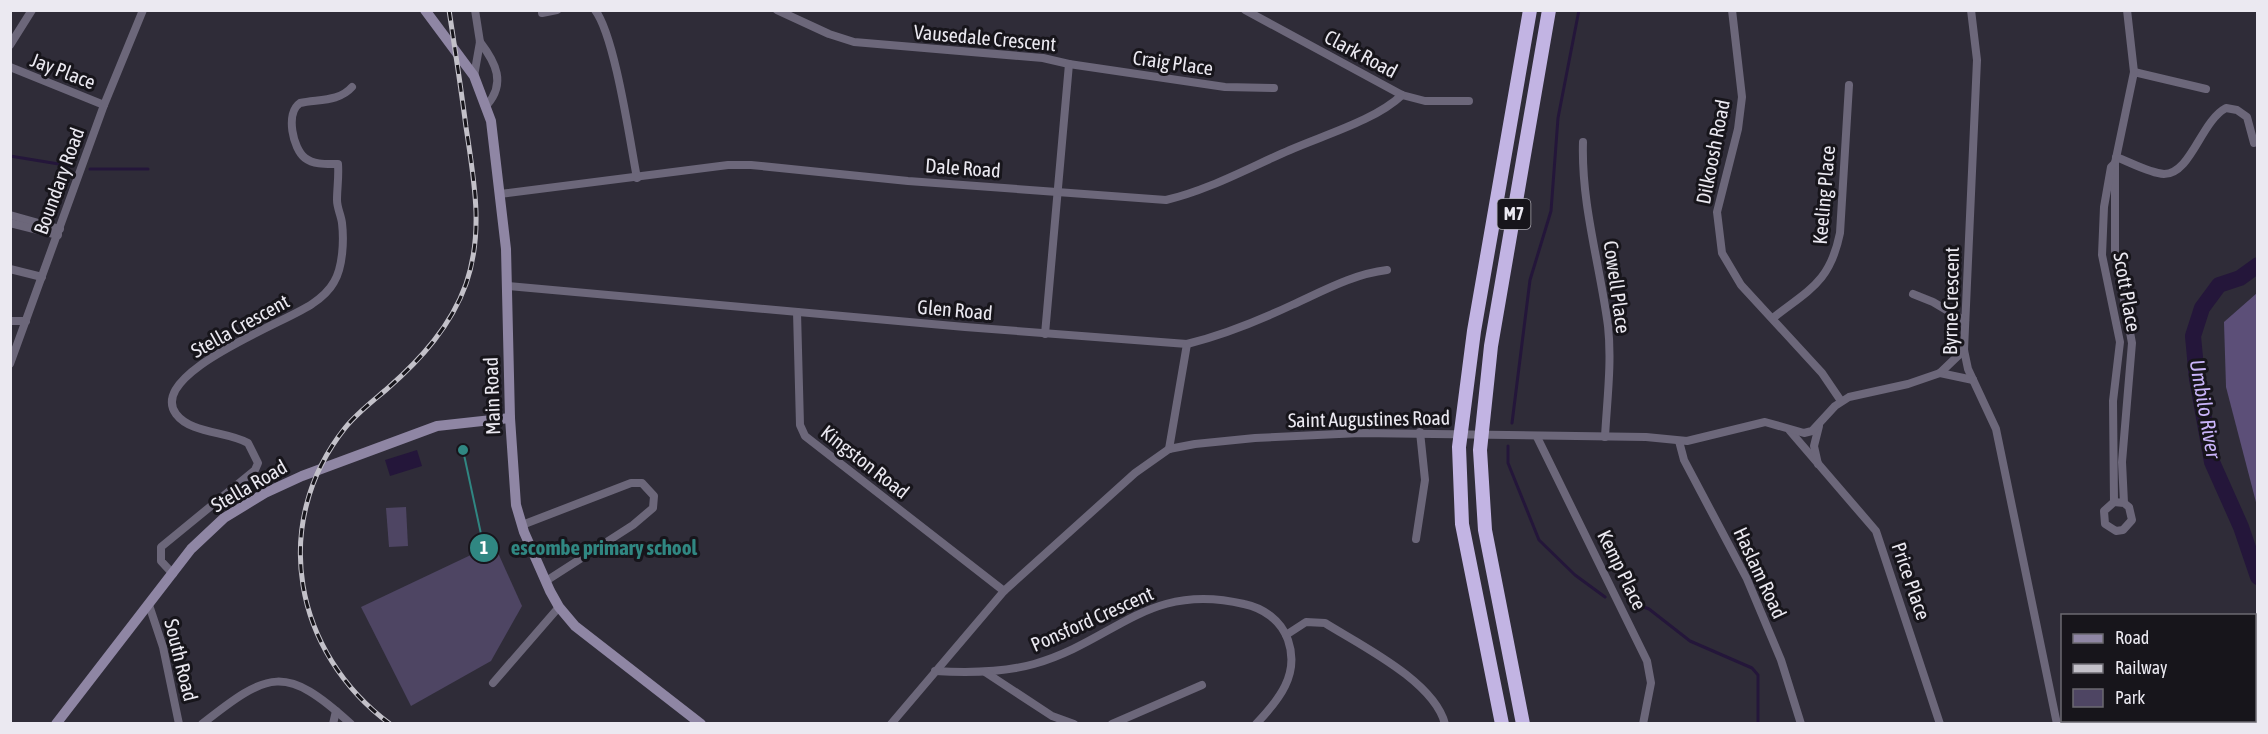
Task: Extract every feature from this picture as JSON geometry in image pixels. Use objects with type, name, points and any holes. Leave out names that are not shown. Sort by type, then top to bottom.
[{"type":"highway","name":"M7","points":[[1502,723],[1462,524],[1461,417],[1530,10]]},
{"type":"highway","name":"M7","points":[[1523,723],[1485,530],[1479,450],[1491,346],[1549,10]]},
{"type":"main road","name":"Main Road","points":[[425,10],[474,76],[487,105],[494,138],[508,286],[510,418],[514,487],[522,525],[559,607],[583,634],[701,723]]},
{"type":"main road","name":"Stella Road","points":[[56,723],[191,549],[224,518],[265,493],[302,476],[444,424],[510,418]]},
{"type":"street","name":"Jay Place","points":[[10,45],[32,10]]},
{"type":"street","name":"Boundary Road","points":[[10,364],[104,105],[143,10]]},
{"type":"street","points":[[474,76],[480,42],[475,10]]},
{"type":"street","points":[[542,13],[557,10]]},
{"type":"street","points":[[595,10],[605,33],[637,178]]},
{"type":"street","name":"Vausedale Crescent","points":[[777,10],[854,42],[1043,58],[1069,64],[1046,334]]},
{"type":"street","name":"Clark Road","points":[[1245,10],[1402,95],[1425,101],[1469,101]]},
{"type":"street","name":"Dilkoosh Road","points":[[1732,10],[1742,97],[1741,116],[1720,190],[1717,212],[1718,233],[1728,268],[1822,373],[1841,401]]},
{"type":"street","name":"Byrne Crescent","points":[[1971,10],[1977,60],[1964,350],[1973,380],[1996,429],[2057,723]]},
{"type":"street","name":"Scott Place","points":[[2115,160],[2111,167],[2104,207],[2102,255],[2120,342],[2113,401],[2117,462],[2124,503],[2129,507],[2132,520],[2123,530],[2116,531],[2105,524],[2103,517],[2108,505],[2114,502],[2117,462],[2132,343],[2115,251],[2115,160],[2134,72],[2127,10]]},
{"type":"street","points":[[480,42],[491,58],[499,82],[496,93],[487,105]]},
{"type":"street","name":"Craig Place","points":[[1069,64],[1225,87],[1274,88]]},
{"type":"street","name":"Jay Place","points":[[10,67],[104,105]]},
{"type":"street","points":[[2134,72],[2206,89]]},
{"type":"street","name":"Keeling Place","points":[[1773,318],[1815,286],[1826,274],[1835,258],[1840,234],[1849,85]]},
{"type":"street","name":"Stella Crescent","points":[[172,574],[161,561],[161,547],[255,470],[258,464],[248,443],[200,428],[180,418],[175,412],[172,396],[179,385],[211,358],[312,304],[327,293],[335,281],[339,270],[342,224],[337,201],[340,182],[338,164],[310,161],[301,154],[294,136],[293,112],[300,103],[330,99],[347,93],[352,87]]},
{"type":"street","name":"Dale Road","points":[[500,194],[728,165],[751,165],[1149,200],[1179,197],[1361,119],[1390,105],[1402,95]]},
{"type":"street","points":[[2115,160],[2160,173],[2173,172],[2188,158],[2212,119],[2226,108],[2236,110],[2247,117],[2254,143]]},
{"type":"street","name":"Cowell Place","points":[[1582,142],[1583,179],[1608,326],[1609,361],[1605,437]]},
{"type":"street","points":[[10,215],[59,232]]},
{"type":"street","points":[[10,223],[59,232]]},
{"type":"street","points":[[10,269],[42,278]]},
{"type":"street","name":"Glen Road","points":[[508,286],[1046,334],[1187,344],[1235,328],[1352,278],[1387,270]]},
{"type":"street","points":[[1913,294],[1933,302],[1965,321]]},
{"type":"street","name":"Kingston Road","points":[[797,312],[800,424],[805,436],[1004,591]]},
{"type":"street","points":[[10,321],[26,321]]},
{"type":"street","points":[[1169,449],[1187,344]]},
{"type":"street","points":[[1940,373],[1964,350]]},
{"type":"street","points":[[1818,466],[1814,446],[1820,424],[1841,401],[1940,373],[1973,380]]},
{"type":"street","name":"Saint Augustines Road","points":[[891,723],[1004,591],[1135,474],[1169,449],[1255,438],[1420,432],[1679,441],[1765,422],[1804,434],[1820,424]]},
{"type":"street","name":"Price Place","points":[[1790,431],[1876,531],[1940,723]]},
{"type":"street","points":[[1416,539],[1425,480],[1420,432]]},
{"type":"street","name":"Kemp Place","points":[[1537,437],[1647,661],[1651,683],[1642,723]]},
{"type":"street","name":"Haslam Road","points":[[1679,441],[1684,460],[1757,602],[1781,660],[1801,723]]},
{"type":"street","points":[[522,525],[631,483],[642,483],[654,496],[653,508],[633,525],[546,581]]},
{"type":"street","points":[[2114,502],[2124,503]]},
{"type":"street","name":"Ponsford Crescent","points":[[935,671],[985,672],[1011,669],[1056,657],[1139,612],[1165,603],[1183,601],[1229,600],[1254,606],[1280,624],[1286,635]]},
{"type":"street","name":"South Road","points":[[149,605],[163,647],[179,723]]},
{"type":"street","points":[[493,683],[559,607]]},
{"type":"street","points":[[1256,723],[1282,693],[1289,678],[1292,652],[1286,635],[1306,622],[1325,623],[1416,684],[1438,707],[1445,723]]},
{"type":"street","points":[[985,672],[1052,716],[1074,723]]},
{"type":"street","points":[[202,723],[245,691],[272,680],[295,683],[307,688],[351,723]]},
{"type":"street","points":[[1112,723],[1202,685]]},
{"type":"street","points":[[333,723],[336,711]]},
{"type":"green space","points":[[406,507],[408,546],[389,547],[386,508]]},
{"type":"green space","points":[[494,544],[522,606],[491,661],[411,706],[361,607]]},
{"type":"shaded area","points":[[2257,293],[2257,506],[2226,387],[2224,322]]},
{"type":"shaded area","points":[[417,450],[422,466],[390,476],[385,460]]},
{"type":"waterway","points":[[1512,423],[1530,280],[1551,211],[1558,118],[1579,10]]},
{"type":"waterway","points":[[10,156],[71,166]]},
{"type":"waterway","points":[[90,169],[148,169]]},
{"type":"waterway","name":"Umbilo River","points":[[2258,265],[2240,278],[2219,285],[2202,308],[2193,336],[2197,379],[2212,462],[2241,527],[2258,577]]},
{"type":"waterway","points":[[1508,446],[1508,463],[1539,540],[1575,575],[1605,597]]},
{"type":"waterway","points":[[1628,601],[1649,609],[1690,641],[1752,668],[1758,675],[1758,724]]},
{"type":"railway","points":[[390,724],[357,695],[332,661],[314,624],[303,585],[301,545],[306,505],[321,465],[345,428],[400,377],[434,341],[452,314],[466,284],[475,245],[476,206],[449,10]]},
{"type":"place","name":"escombe primary school","points":[[463,450]]}]
